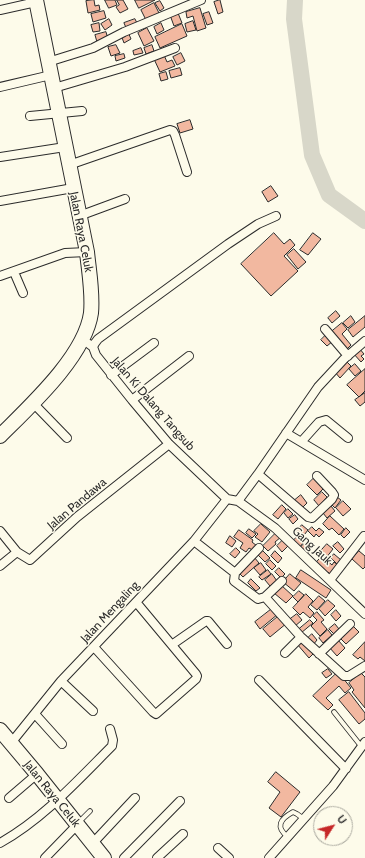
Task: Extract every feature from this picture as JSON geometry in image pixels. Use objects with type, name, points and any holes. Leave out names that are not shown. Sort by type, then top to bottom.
[{"type":"highway","name":"Jalan Raya Celuk","points":[[0,436],[88,344],[88,325],[91,312],[91,292],[86,252],[36,1]]},
{"type":"highway","name":"Jalan Raya Celuk","points":[[0,730],[104,858]]},
{"type":"street","points":[[48,62],[93,48],[124,32],[202,0]]},
{"type":"street","points":[[0,10],[36,1]]},
{"type":"street","points":[[0,87],[52,82],[112,71],[175,48]]},
{"type":"street","points":[[30,116],[82,111]]},
{"type":"street","points":[[69,165],[170,130],[173,131],[175,135],[187,172]]},
{"type":"street","points":[[0,157],[65,147]]},
{"type":"street","points":[[0,202],[73,188]]},
{"type":"street","points":[[79,216],[125,199]]},
{"type":"street","points":[[88,344],[98,339],[228,244],[258,224],[276,216]]},
{"type":"street","points":[[0,276],[65,253],[86,252]]},
{"type":"street","points":[[14,272],[22,293]]},
{"type":"street","points":[[325,329],[348,356]]},
{"type":"street","points":[[227,499],[238,501],[318,387],[348,356],[365,342]]},
{"type":"street","points":[[111,375],[154,343]]},
{"type":"street","name":"Jalan Ki Dalang Tangsub","points":[[88,344],[111,375],[169,444],[227,499]]},
{"type":"street","points":[[132,400],[189,356]]},
{"type":"street","points":[[33,403],[67,438]]},
{"type":"street","points":[[302,441],[319,422],[326,420],[348,438]]},
{"type":"street","points":[[286,433],[302,441],[365,480]]},
{"type":"street","name":"Jalan Pandawa","points":[[18,552],[25,558],[31,559],[77,517],[169,444]]},
{"type":"street","points":[[258,474],[308,517],[312,518],[332,499],[334,495],[317,476]]},
{"type":"street","name":"Jalan Mengaling","points":[[11,743],[61,681],[194,541],[227,499]]},
{"type":"street","name":"Gang Jauk","points":[[238,501],[275,528],[365,614]]},
{"type":"street","points":[[0,531],[18,552],[0,566]]},
{"type":"street","points":[[330,580],[364,536]]},
{"type":"street","points":[[194,541],[235,573]]},
{"type":"street","points":[[259,548],[235,573],[233,578],[235,582],[256,599],[260,599],[265,597],[282,581]]},
{"type":"street","points":[[265,597],[301,637],[347,677],[363,670]]},
{"type":"street","points":[[94,646],[156,714],[197,676],[136,602]]},
{"type":"street","points":[[172,644],[206,621],[208,621],[227,644]]},
{"type":"street","points":[[319,654],[350,624]]},
{"type":"street","points":[[285,653],[301,637]]},
{"type":"street","points":[[259,680],[346,769]]},
{"type":"street","points":[[61,681],[93,712]]},
{"type":"street","points":[[35,714],[62,744]]},
{"type":"street","points":[[0,843],[10,838],[58,800],[112,746],[113,740],[110,729]]},
{"type":"street","points":[[269,858],[333,786],[363,744]]},
{"type":"street","points":[[9,798],[37,774]]},
{"type":"street","points":[[92,844],[135,798]]},
{"type":"street","points":[[124,858],[180,801]]},
{"type":"street","points":[[44,858],[77,825]]},
{"type":"street","points":[[157,858],[183,834]]},
{"type":"street","points":[[218,848],[229,858]]},
{"type":"lane","points":[[334,712],[363,744]]},
{"type":"lane","points":[[77,825],[90,811]]},
{"type":"lane","points":[[288,837],[279,828],[282,821],[293,812],[304,819]]},
{"type":"building","points":[[94,0],[95,6],[99,5],[100,10],[88,13],[86,1]]},
{"type":"building","points":[[105,0],[115,0],[117,5],[109,8]]},
{"type":"building","points":[[117,0],[123,0],[128,9],[120,13],[116,7],[119,5]]},
{"type":"building","points":[[135,0],[155,0],[139,8]]},
{"type":"building","points":[[220,0],[223,12],[218,14],[214,2]]},
{"type":"building","points":[[160,1],[164,8],[160,11],[155,3]]},
{"type":"building","points":[[154,3],[160,15],[147,22],[141,10]]},
{"type":"building","points":[[200,8],[206,28],[197,31],[193,16],[187,18],[186,12]]},
{"type":"building","points":[[104,11],[106,18],[93,22],[91,14]]},
{"type":"building","points":[[209,12],[213,23],[207,25],[203,14]]},
{"type":"building","points":[[178,13],[182,23],[174,26],[170,15]]},
{"type":"building","points":[[109,19],[112,25],[105,30],[101,24]]},
{"type":"building","points":[[135,19],[138,25],[127,30],[124,23]]},
{"type":"building","points":[[193,21],[196,30],[187,32],[185,24]]},
{"type":"building","points":[[99,23],[100,31],[93,32],[91,25]]},
{"type":"building","points":[[161,23],[164,30],[157,34],[154,27]]},
{"type":"building","points":[[182,24],[187,36],[160,48],[155,37]]},
{"type":"building","points":[[147,28],[154,41],[144,46],[138,33]]},
{"type":"building","points":[[106,32],[108,39],[97,42],[95,35]]},
{"type":"building","points":[[128,32],[131,39],[124,43],[121,35]]},
{"type":"building","points":[[116,45],[120,53],[111,56],[108,47]]},
{"type":"building","points":[[152,45],[154,51],[146,54],[144,48]]},
{"type":"building","points":[[141,48],[143,53],[134,55],[133,51]]},
{"type":"building","points":[[181,53],[185,61],[177,65],[173,57]]},
{"type":"building","points":[[124,54],[125,58],[116,61],[115,56]]},
{"type":"building","points":[[164,55],[167,62],[172,60],[175,66],[160,72],[154,59]]},
{"type":"building","points":[[180,68],[182,75],[171,78],[169,71]]},
{"type":"building","points":[[166,72],[168,79],[161,81],[159,74]]},
{"type":"building","points":[[190,120],[193,129],[180,133],[177,124]]},
{"type":"building","points":[[271,186],[278,196],[268,202],[262,192]]},
{"type":"building","points":[[274,233],[284,244],[290,239],[295,245],[284,256],[298,271],[271,296],[241,264]]},
{"type":"building","points":[[313,233],[321,239],[308,255],[300,250]]},
{"type":"building","points":[[294,249],[306,262],[298,269],[287,255]]},
{"type":"building","points":[[336,311],[340,316],[332,323],[328,318]]},
{"type":"building","points":[[351,316],[355,322],[348,328],[343,323]]},
{"type":"building","points":[[365,316],[365,327],[353,337],[348,330]]},
{"type":"building","points":[[342,323],[347,329],[342,334],[351,345],[346,350],[330,333]]},
{"type":"building","points":[[327,334],[333,341],[327,346],[321,340]]},
{"type":"building","points":[[359,348],[364,354],[361,356],[364,359],[361,362],[353,353]]},
{"type":"building","points":[[345,360],[351,366],[340,378],[334,371]]},
{"type":"building","points":[[355,364],[361,371],[355,376],[349,369]]},
{"type":"building","points":[[365,369],[365,391],[359,397],[347,385]]},
{"type":"building","points":[[365,393],[365,402],[360,406],[355,400]]},
{"type":"building","points":[[315,477],[325,487],[317,495],[307,485]]},
{"type":"building","points":[[322,492],[327,497],[319,506],[314,500]]},
{"type":"building","points":[[301,495],[307,503],[302,508],[295,500]]},
{"type":"building","points":[[337,497],[341,500],[335,508],[331,504]]},
{"type":"building","points":[[343,501],[351,509],[343,516],[336,508]]},
{"type":"building","points":[[282,505],[286,509],[278,519],[273,515]]},
{"type":"building","points":[[331,506],[335,511],[327,518],[323,513]]},
{"type":"building","points":[[288,509],[293,514],[288,518],[284,513]]},
{"type":"building","points":[[295,515],[298,519],[293,524],[289,519]]},
{"type":"building","points":[[330,516],[344,529],[339,535],[332,528],[329,530],[323,524]]},
{"type":"building","points":[[261,524],[270,532],[262,542],[255,537],[258,534],[254,531]]},
{"type":"building","points":[[302,525],[308,530],[301,539],[295,533]]},
{"type":"building","points":[[312,527],[316,531],[319,528],[324,532],[319,537],[316,534],[314,537],[308,531]]},
{"type":"building","points":[[346,528],[350,532],[344,538],[341,535]]},
{"type":"building","points":[[249,529],[256,534],[252,538],[246,533]]},
{"type":"building","points":[[239,530],[253,540],[252,542],[257,546],[254,551],[249,548],[246,552],[240,548],[243,543],[234,537]]},
{"type":"building","points":[[277,532],[281,537],[268,551],[263,546]]},
{"type":"building","points":[[230,536],[236,541],[232,547],[226,543]]},
{"type":"building","points":[[297,537],[303,543],[299,548],[292,542]]},
{"type":"building","points":[[284,539],[289,545],[282,552],[277,546]]},
{"type":"building","points":[[338,542],[344,549],[340,553],[333,546]]},
{"type":"building","points":[[304,544],[311,550],[306,555],[299,549]]},
{"type":"building","points":[[327,544],[333,549],[326,558],[319,553]]},
{"type":"building","points":[[236,548],[240,552],[235,558],[230,554]]},
{"type":"building","points":[[262,550],[270,558],[265,562],[257,554]]},
{"type":"building","points":[[275,551],[282,558],[278,563],[271,556]]},
{"type":"building","points":[[359,551],[365,556],[365,567],[363,569],[352,559]]},
{"type":"building","points":[[334,554],[341,560],[337,564],[331,558]]},
{"type":"building","points":[[322,556],[332,565],[334,562],[339,566],[331,575],[316,563]]},
{"type":"building","points":[[254,557],[259,563],[243,577],[238,572]]},
{"type":"building","points":[[270,560],[276,566],[272,570],[266,564]]},
{"type":"building","points":[[261,563],[266,570],[260,575],[254,568]]},
{"type":"building","points":[[279,568],[285,574],[281,578],[275,572]]},
{"type":"building","points":[[268,570],[271,574],[262,580],[259,577]]},
{"type":"building","points":[[301,570],[331,590],[326,598],[296,578]]},
{"type":"building","points":[[272,574],[277,581],[270,586],[265,580]]},
{"type":"building","points":[[290,574],[301,583],[294,591],[283,582]]},
{"type":"building","points":[[251,579],[260,588],[256,591],[248,583]]},
{"type":"building","points":[[281,585],[293,596],[286,603],[274,593]]},
{"type":"building","points":[[299,591],[304,595],[298,602],[293,597]]},
{"type":"building","points":[[306,594],[313,601],[308,607],[314,613],[310,618],[303,612],[300,615],[293,608]]},
{"type":"building","points":[[319,596],[325,601],[317,610],[311,605]]},
{"type":"building","points":[[328,600],[335,606],[325,616],[319,609]]},
{"type":"building","points":[[273,608],[278,614],[260,629],[255,622]]},
{"type":"building","points":[[336,610],[341,616],[336,621],[331,615]]},
{"type":"building","points":[[317,612],[324,620],[321,622],[327,629],[320,636],[311,626],[317,620],[313,616]]},
{"type":"building","points":[[297,614],[302,620],[294,627],[289,620]]},
{"type":"building","points":[[280,615],[287,623],[270,637],[263,629]]},
{"type":"building","points":[[310,620],[313,623],[301,633],[298,630]]},
{"type":"building","points":[[335,624],[339,629],[334,634],[329,629]]},
{"type":"building","points":[[353,626],[359,632],[346,644],[340,638]]},
{"type":"building","points":[[328,630],[332,635],[323,643],[319,638]]},
{"type":"building","points":[[312,634],[317,640],[313,645],[307,639]]},
{"type":"building","points":[[303,639],[314,653],[309,658],[297,644]]},
{"type":"building","points":[[338,640],[345,648],[337,656],[329,647]]},
{"type":"building","points":[[365,642],[365,661],[360,657],[358,659],[353,655]]},
{"type":"building","points":[[328,669],[332,674],[326,678],[322,673]]},
{"type":"building","points":[[338,672],[351,688],[345,693],[339,686],[326,698],[333,705],[328,710],[313,696]]},
{"type":"building","points":[[361,673],[365,677],[365,708],[352,692],[354,690],[349,683]]},
{"type":"building","points":[[349,692],[365,713],[365,719],[359,724],[339,700]]},
{"type":"building","points":[[276,772],[300,792],[281,817],[269,808],[280,792],[268,782]]},
{"type":"waterway","points":[[295,0],[294,19],[312,155],[329,195],[365,221]]}]
